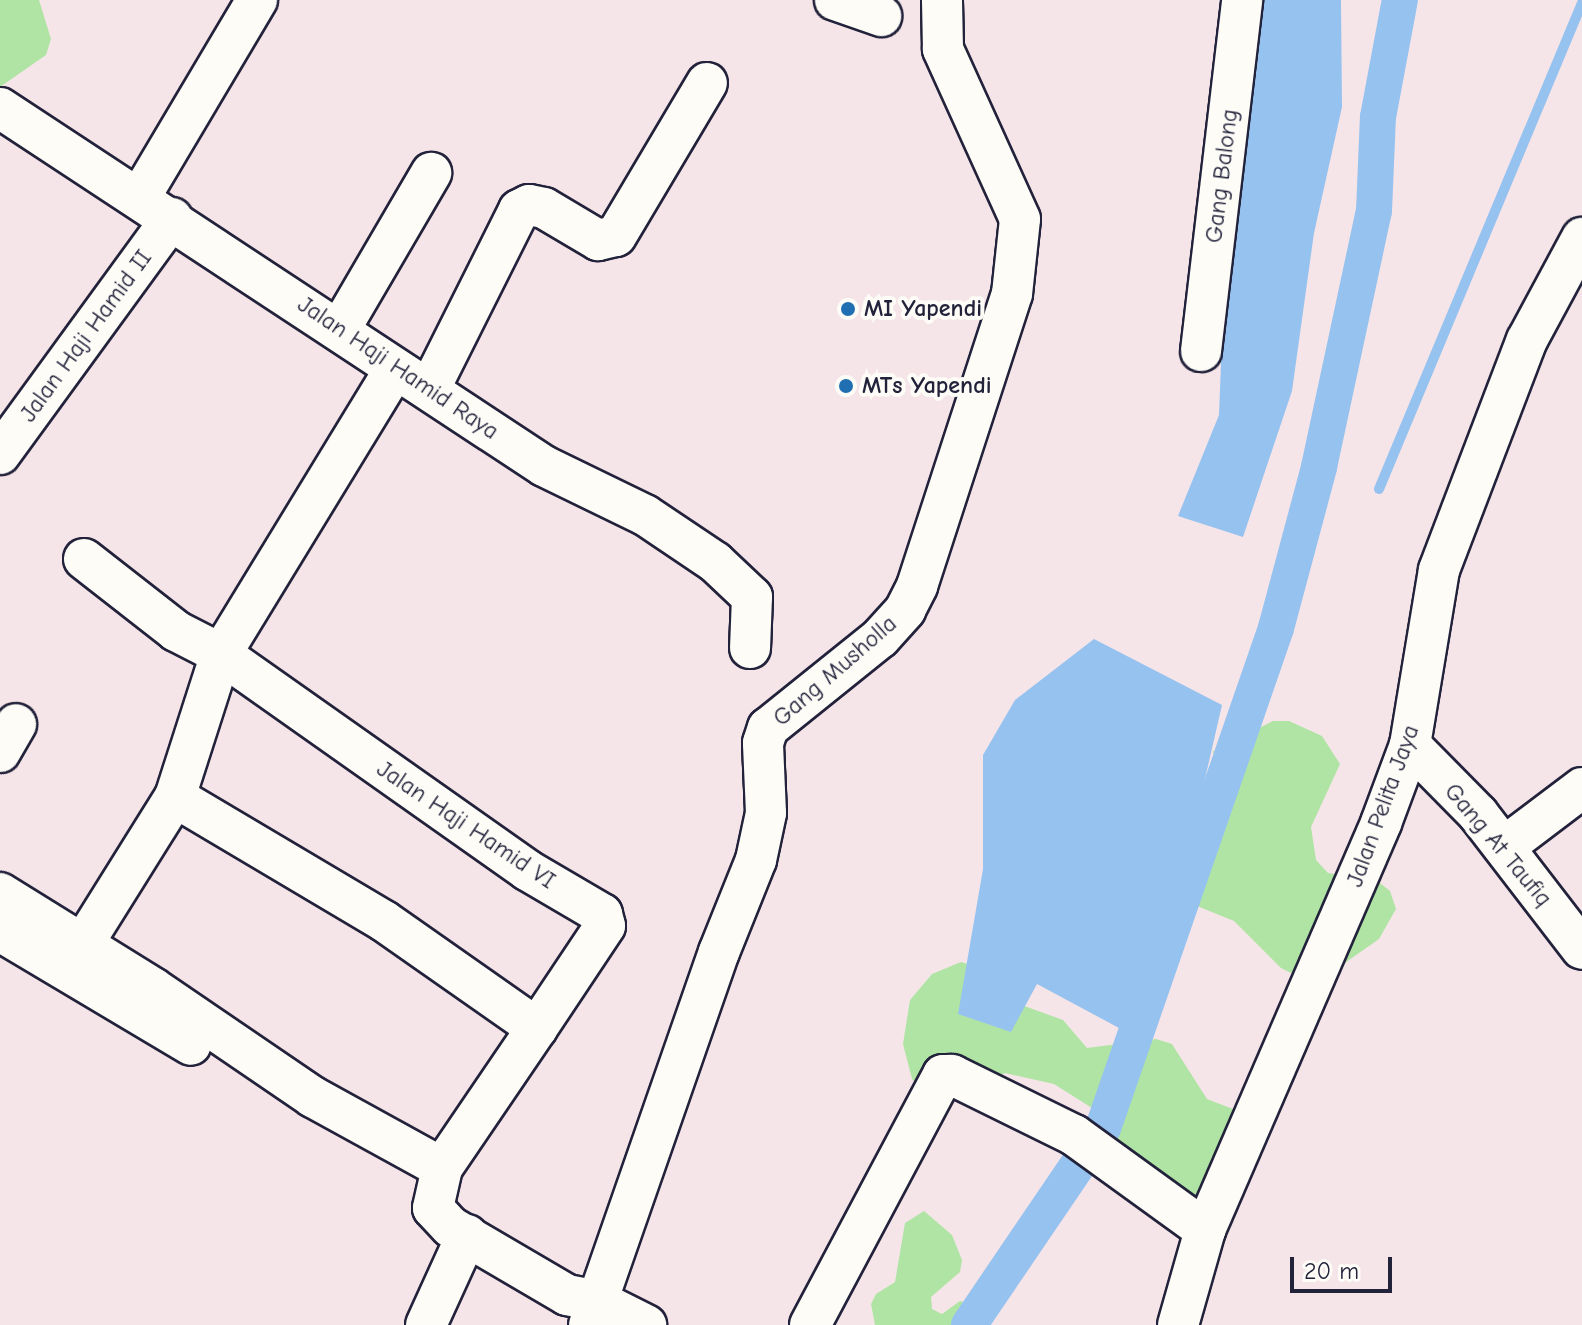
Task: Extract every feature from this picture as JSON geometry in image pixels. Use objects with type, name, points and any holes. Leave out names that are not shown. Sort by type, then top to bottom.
[{"type":"street","name":"Jalan Haji Hamid II","points":[[0,454],[156,208],[257,0]]},
{"type":"street","points":[[835,0],[881,16]]},
{"type":"street","name":"Gang Musholla","points":[[593,1313],[719,952],[756,860],[766,813],[763,743],[768,728],[880,638],[905,610],[917,586],[1012,294],[1020,219],[943,49],[942,0]]},
{"type":"street","name":"Gang Balong","points":[[1201,351],[1242,0]]},
{"type":"street","points":[[430,388],[519,210],[529,205],[544,208],[598,240],[616,236],[707,83]]},
{"type":"street","name":"Jalan Haji Hamid Raya","points":[[0,108],[340,329],[395,369],[430,388],[544,466],[645,515],[745,585],[752,597],[750,648]]},
{"type":"street","points":[[340,329],[431,173]]},
{"type":"street","name":"Jalan Pelita Jaya","points":[[1178,1325],[1205,1230],[1381,823],[1410,745],[1439,570],[1527,340],[1582,238]]},
{"type":"street","points":[[83,944],[175,797],[221,654],[395,369]]},
{"type":"street","name":"Jalan Haji Hamid VI","points":[[84,559],[176,631],[221,654],[527,870],[602,914],[605,926],[440,1178]]},
{"type":"street","name":"Gang At Taufiq","points":[[1410,745],[1504,847],[1582,949]]},
{"type":"street","points":[[1504,847],[1582,788]]},
{"type":"street","points":[[175,797],[384,921],[537,1028]]},
{"type":"street","points":[[0,893],[440,1178]]},
{"type":"street","points":[[0,931],[265,1092],[440,1178]]},
{"type":"street","points":[[810,1325],[943,1075],[952,1075],[1074,1135],[1205,1230]]},
{"type":"street","points":[[440,1178],[433,1208],[467,1235],[593,1313],[646,1325]]},
{"type":"street","points":[[426,1325],[467,1235]]},
{"type":"green space","points":[[0,0],[39,0],[51,39],[46,55],[0,87]]},
{"type":"green space","points":[[1273,721],[1289,721],[1322,736],[1340,764],[1311,827],[1316,860],[1328,873],[1376,880],[1390,891],[1396,909],[1379,939],[1332,972],[1299,977],[1281,968],[1234,921],[1165,893],[1182,826],[1198,822],[1219,802],[1223,758],[1212,752]]},
{"type":"green space","points":[[961,962],[978,967],[1013,1002],[1063,1020],[1087,1048],[1156,1039],[1172,1044],[1207,1099],[1238,1111],[1207,1213],[1116,1145],[1111,1120],[1054,1084],[1005,1073],[991,1081],[924,1091],[912,1079],[903,1044],[910,1000],[932,974]]},
{"type":"green space","points":[[924,1211],[952,1235],[962,1260],[960,1272],[931,1297],[932,1309],[942,1314],[960,1301],[971,1304],[980,1309],[988,1325],[875,1325],[871,1304],[876,1294],[895,1282],[905,1223]]},
{"type":"water","points":[[1254,0],[1341,0],[1342,107],[1314,233],[1292,391],[1243,537],[1178,516],[1219,415],[1226,234]]},
{"type":"water","points":[[1094,639],[1222,705],[1182,879],[1119,1028],[1037,984],[1011,1032],[958,1014],[983,869],[983,755],[1015,700]]},
{"type":"waterway","points":[[969,1325],[1103,1128],[1276,628],[1319,467],[1374,211],[1378,117],[1400,0]]},
{"type":"waterway","points":[[1379,489],[1582,3]]},
{"type":"place","name":"MI Yapendi","points":[[848,309]]},
{"type":"place","name":"MTs Yapendi","points":[[846,386]]}]
